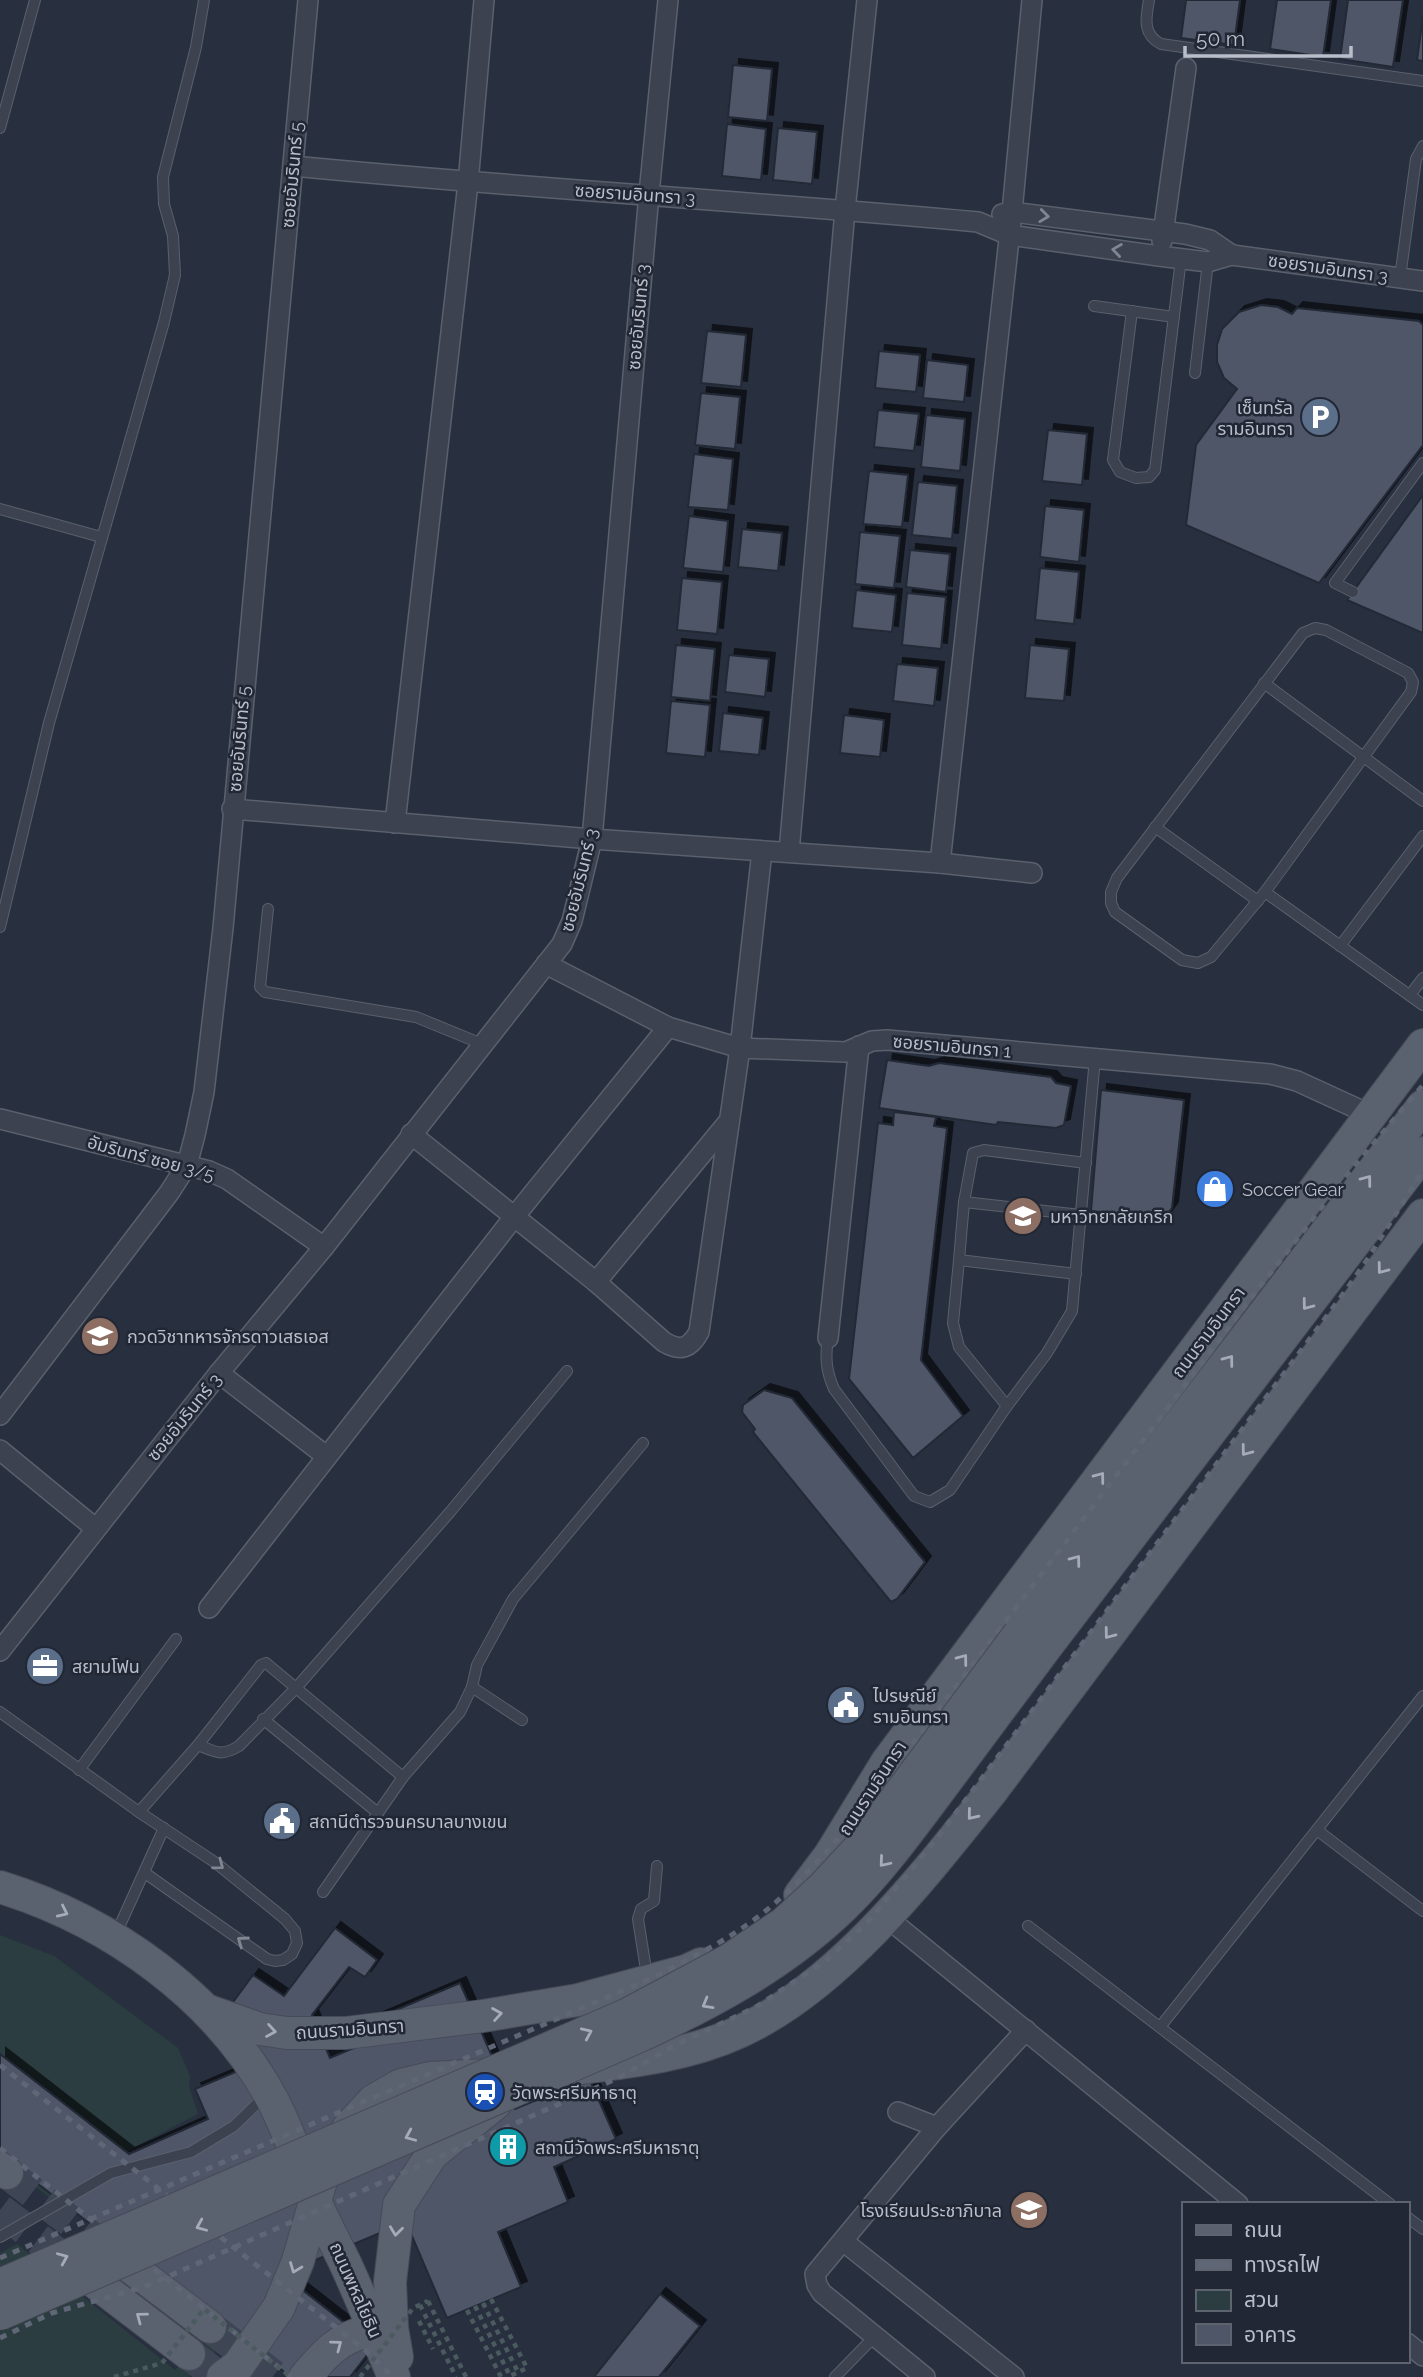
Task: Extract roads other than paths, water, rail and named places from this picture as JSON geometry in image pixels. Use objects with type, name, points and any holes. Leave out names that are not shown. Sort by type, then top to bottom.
[{"type":"main road","name":"ถนนรามอินทรา","points":[[206,2010],[260,2029],[287,2033],[346,2033],[551,2005],[686,1971],[729,1950],[760,1930],[789,1907],[810,1884],[887,1762],[1423,1045]]},
{"type":"main road","name":"ถนนรามอินทรา","points":[[0,2314],[696,2010],[745,1982],[793,1949],[823,1924],[883,1864],[1031,1643],[1423,1106]]},
{"type":"main road","name":"ถนนรามอินทรา","points":[[0,2285],[615,2020],[729,1960],[785,1923],[859,1848],[1031,1643],[1423,1153]]},
{"type":"main road","points":[[223,2377],[238,2366],[279,2307],[298,2262],[327,2160],[349,2127],[373,2101],[401,2085],[430,2078],[532,2074],[654,2058],[691,2049],[736,2034],[776,2014],[815,1986],[885,1916],[991,1792],[1423,1215]]},
{"type":"main road","points":[[0,1886],[61,1910],[115,1938],[163,1973],[206,2010]]},
{"type":"main road","points":[[641,1984],[627,1997],[622,2012],[625,2032],[631,2046],[654,2058]]},
{"type":"main road","name":"ถนนพหลโยธิน","points":[[206,2010],[241,2052],[268,2093],[293,2142],[316,2203],[394,2377]]},
{"type":"main road","points":[[400,2377],[392,2328],[390,2282],[399,2205],[432,2154],[532,2074]]},
{"type":"main road","points":[[116,2256],[210,2327]]},
{"type":"main road","points":[[92,2280],[189,2354]]},
{"type":"main road","points":[[305,2377],[323,2356],[352,2334],[366,2332],[378,2339]]},
{"type":"street","name":"ซอยอัมรินทร์ 5","points":[[0,1415],[169,1193],[187,1165],[204,1091],[223,928],[309,0]]},
{"type":"street","points":[[395,823],[468,183],[484,0]]},
{"type":"street","name":"ซอยอัมรินทร์ 3","points":[[2,1643],[324,1247],[562,944],[572,921],[592,839],[668,0]]},
{"type":"street","points":[[789,852],[845,210],[867,0]]},
{"type":"street","points":[[940,863],[1012,212],[1032,0]]},
{"type":"street","points":[[1159,256],[1186,68]]},
{"type":"street","name":"ซอยรามอินทรา 3","points":[[293,166],[468,183],[649,194],[978,222],[1009,235],[1181,259],[1208,262],[1232,255],[1423,281]]},
{"type":"street","name":"ซอยรามอินทรา 3","points":[[978,222],[1012,212],[1163,231],[1210,240],[1232,255]]},
{"type":"street","points":[[232,809],[592,839],[940,863],[1032,873]]},
{"type":"street","points":[[411,1134],[596,1282],[664,1342],[673,1348],[684,1349],[693,1343],[699,1332],[730,1120],[762,851]]},
{"type":"street","name":"ซอยรามอินทรา 1","points":[[546,964],[668,1027],[740,1048],[846,1052],[872,1041],[887,1040],[1270,1074],[1297,1081],[1371,1115]]},
{"type":"street","points":[[209,1608],[514,1217],[668,1027]]},
{"type":"street","points":[[828,1338],[859,1046]]},
{"type":"street","name":"อัมรินทร์ ซอย 3/5","points":[[0,1119],[187,1165],[227,1179],[324,1247]]},
{"type":"street","points":[[596,1282],[730,1120]]},
{"type":"street","points":[[219,1373],[326,1456]]},
{"type":"street","points":[[0,1450],[95,1528]]},
{"type":"street","points":[[885,1916],[1236,2202]]},
{"type":"street","points":[[925,2377],[822,2293],[817,2286],[815,2274],[937,2127],[1026,2030]]},
{"type":"street","points":[[898,2112],[937,2127]]},
{"type":"street","points":[[842,2241],[1003,2374]]},
{"type":"street","points":[[1409,2345],[1423,2356]]},
{"type":"lane","points":[[0,128],[36,0]]},
{"type":"lane","points":[[0,927],[49,723],[176,275],[173,236],[163,204],[163,177],[196,47],[204,0]]},
{"type":"lane","points":[[1149,0],[1146,24],[1149,35],[1161,44],[1423,82]]},
{"type":"lane","points":[[1400,278],[1416,159],[1423,146]]},
{"type":"lane","points":[[1132,311],[1113,460],[1120,472],[1136,478],[1149,477],[1155,470],[1181,259]]},
{"type":"lane","points":[[1195,373],[1208,262]]},
{"type":"lane","points":[[1094,306],[1174,317]]},
{"type":"lane","points":[[1353,592],[1335,583],[1423,463]]},
{"type":"lane","points":[[0,509],[102,537]]},
{"type":"lane","points":[[1315,628],[1326,630],[1408,673],[1413,682],[1411,692],[1364,758],[1265,892],[1211,957],[1198,963],[1182,960],[1115,912],[1111,892],[1117,878],[1303,633],[1315,628]]},
{"type":"lane","points":[[1264,683],[1423,802]]},
{"type":"lane","points":[[1155,827],[1258,901]]},
{"type":"lane","points":[[1340,946],[1423,836]]},
{"type":"lane","points":[[0,873],[13,876]]},
{"type":"lane","points":[[1265,892],[1423,1005]]},
{"type":"lane","points":[[268,909],[260,987],[265,992],[416,1017],[482,1044]]},
{"type":"lane","points":[[1410,995],[1423,978]]},
{"type":"lane","points":[[828,1338],[827,1375],[834,1389],[914,1496],[930,1502],[950,1490],[1047,1353],[1072,1311],[1095,1058]]},
{"type":"lane","points":[[1007,1406],[959,1348],[953,1323],[964,1202],[973,1153],[984,1150],[1086,1163]]},
{"type":"lane","points":[[964,1202],[1081,1215]]},
{"type":"lane","points":[[959,1260],[1076,1274]]},
{"type":"lane","points":[[198,1745],[218,1753],[229,1752],[239,1746],[296,1688],[450,1511],[566,1371]]},
{"type":"lane","points":[[323,1892],[403,1777],[460,1712],[472,1687],[477,1665],[513,1599],[643,1443]]},
{"type":"lane","points":[[79,1770],[176,1639]]},
{"type":"lane","points":[[139,1812],[198,1745],[261,1665],[269,1664],[403,1777]]},
{"type":"lane","points":[[472,1687],[522,1720]]},
{"type":"lane","points":[[1160,2027],[1423,1696]]},
{"type":"lane","points":[[0,1712],[139,1812],[216,1863],[285,1919],[295,1931],[297,1943],[292,1954],[284,1960],[267,1959],[145,1873]]},
{"type":"lane","points":[[263,1719],[378,1813]]},
{"type":"lane","points":[[115,1938],[164,1828]]},
{"type":"lane","points":[[1317,1830],[1423,1911]]},
{"type":"lane","points":[[641,1984],[638,1919],[641,1909],[654,1901],[657,1866]]},
{"type":"lane","points":[[1028,1926],[1387,2202]]},
{"type":"lane","points":[[0,2237],[111,2173],[191,2152],[234,2126],[268,2093]]},
{"type":"lane","points":[[835,2377],[874,2336]]},
{"type":"tunnel","points":[[7,2173],[116,2256]]},
{"type":"tunnel","points":[[0,2210],[83,2273]]},
{"type":"tunnel","points":[[210,2327],[275,2377]]},
{"type":"tunnel","points":[[189,2354],[219,2377]]},
{"type":"railway","points":[[0,2258],[652,1978],[723,1940],[763,1913],[810,1869],[879,1788],[1254,1294],[1346,1176],[1423,1085]]},
{"type":"railway","points":[[0,2338],[52,2313],[144,2287],[618,2078],[674,2046],[756,2007],[824,1962],[867,1923],[938,1837],[1341,1297],[1423,1170]]},
{"type":"railway","points":[[0,2065],[365,2350],[393,2377]]},
{"type":"railway","points":[[0,2148],[291,2377]]},
{"type":"place","name":"เซ็นทรัล รามอินทรา","points":[[1320,417]]},
{"type":"place","name":"Soccer Gear","points":[[1215,1189]]},
{"type":"place","name":"มหาวิทยาลัยเกริก","points":[[1023,1216]]},
{"type":"place","name":"กวดวิชาทหารจักรดาวเสธเอส","points":[[100,1336]]},
{"type":"place","name":"สยามโฟน","points":[[45,1666]]},
{"type":"place","name":"ไปรษณีย์ รามอินทรา","points":[[846,1705]]},
{"type":"place","name":"สถานีตำรวจนครบาลบางเขน","points":[[282,1821]]},
{"type":"place","name":"วัดพระศรีมหาธาตุ","points":[[485,2092]]},
{"type":"place","name":"สถานีวัดพระศรีมหาธาตุ","points":[[508,2147]]},
{"type":"place","name":"โรงเรียนประชาภิบาล","points":[[1029,2210]]}]
